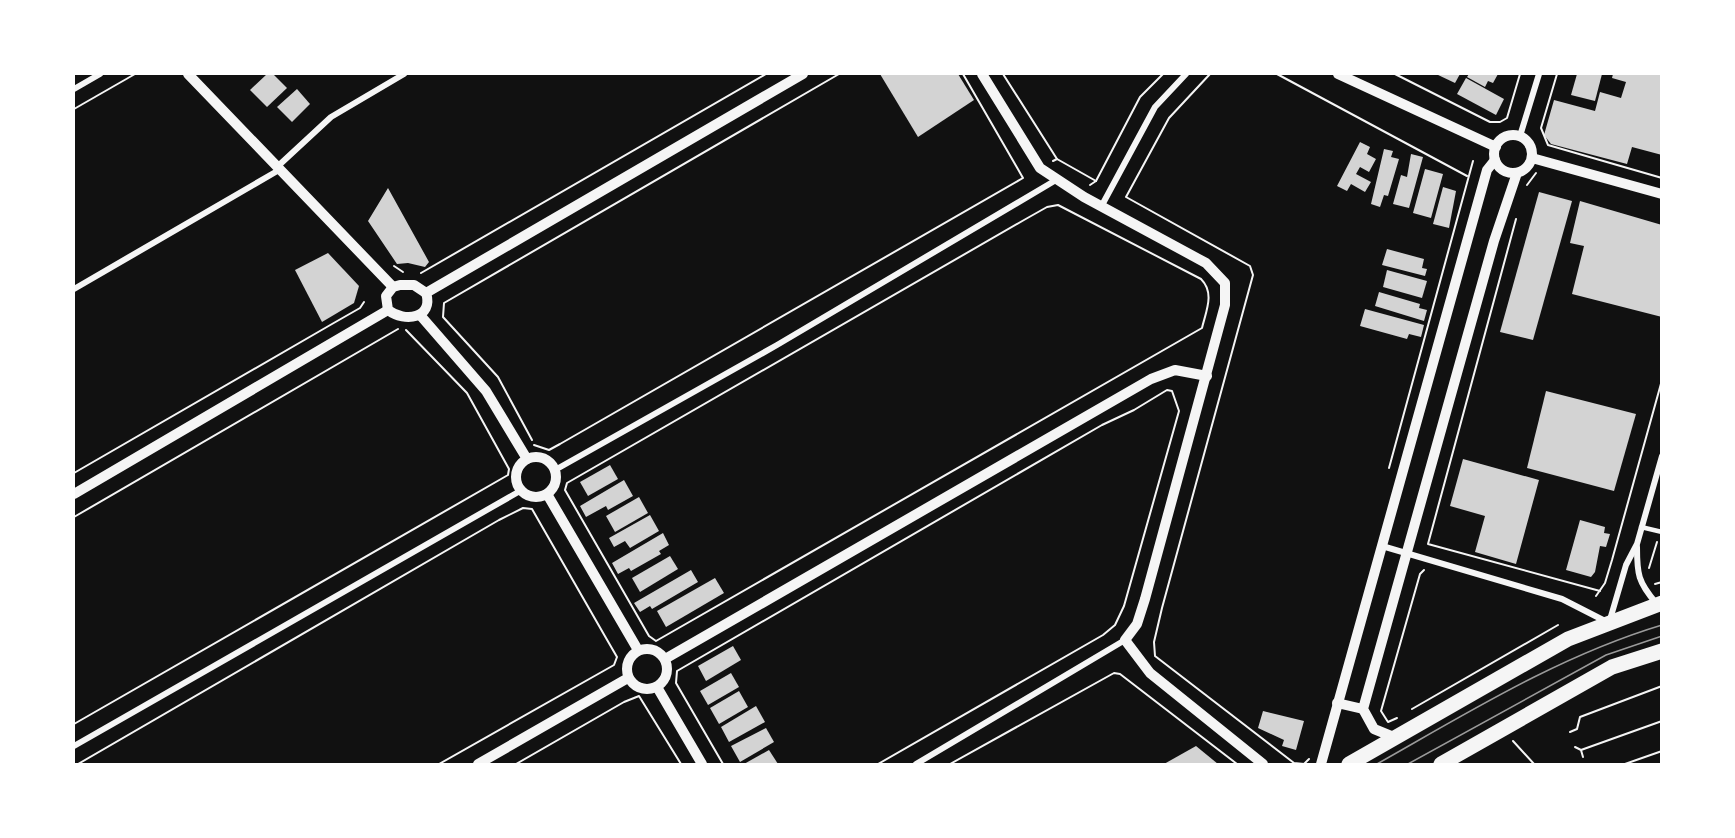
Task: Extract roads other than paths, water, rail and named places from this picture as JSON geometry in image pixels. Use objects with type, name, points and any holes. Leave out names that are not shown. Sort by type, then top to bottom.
[{"type":"highway","points":[[1348,765],[1523,662],[1568,639],[1659,604]]},
{"type":"highway","points":[[1441,765],[1612,667],[1662,651]]},
{"type":"street","points":[[74,89],[100,74]]},
{"type":"street","points":[[188,74],[393,287]]},
{"type":"street","points":[[74,289],[278,169],[331,117],[404,74]]},
{"type":"street","points":[[426,293],[803,74]]},
{"type":"street","points":[[916,765],[1125,640],[1137,624],[1225,305],[1224,283],[1206,263],[1101,207],[1056,180],[1038,166],[982,74]]},
{"type":"street","points":[[1101,207],[1155,107],[1186,74]]},
{"type":"street","points":[[1338,74],[1496,147]]},
{"type":"street","points":[[1520,136],[1539,74]]},
{"type":"street","points":[[1321,765],[1487,170],[1495,160],[1496,147],[1508,136],[1520,136],[1528,142],[1532,158],[1527,168],[1517,173],[1506,172],[1495,160]]},
{"type":"street","points":[[1532,158],[1662,194]]},
{"type":"street","points":[[1396,738],[1374,729],[1363,709],[1494,241],[1517,173]]},
{"type":"street","points":[[555,470],[777,345],[1056,180]]},
{"type":"street","points":[[414,285],[426,293],[426,306],[420,315],[408,318],[395,315],[388,310],[386,296],[393,287],[414,285]]},
{"type":"street","points":[[74,494],[388,310]]},
{"type":"street","points":[[420,315],[486,391],[527,459]]},
{"type":"street","points":[[665,659],[1151,379],[1175,370],[1207,376]]},
{"type":"street","points":[[1659,604],[1644,588],[1637,574],[1637,544],[1662,456]]},
{"type":"street","points":[[542,458],[555,470],[554,486],[547,494],[536,498],[520,490],[516,481],[516,471],[527,459],[542,458]]},
{"type":"street","points":[[74,746],[520,490]]},
{"type":"street","points":[[547,494],[638,650]]},
{"type":"street","points":[[1382,546],[1563,598],[1609,623],[1626,565],[1637,544]]},
{"type":"street","points":[[1125,640],[1150,673],[1263,765]]},
{"type":"street","points":[[652,649],[665,659],[665,678],[657,687],[639,688],[628,678],[627,663],[638,650],[652,649]]},
{"type":"street","points":[[478,765],[628,678]]},
{"type":"street","points":[[657,687],[702,765]]},
{"type":"street","points":[[1337,703],[1363,709]]},
{"type":"lane","points":[[1641,526],[1661,532]]},
{"type":"tram line","points":[[1377,764],[1480,705],[1551,669],[1587,652],[1662,625]]},
{"type":"tram line","points":[[1408,764],[1606,655],[1662,636]]}]
